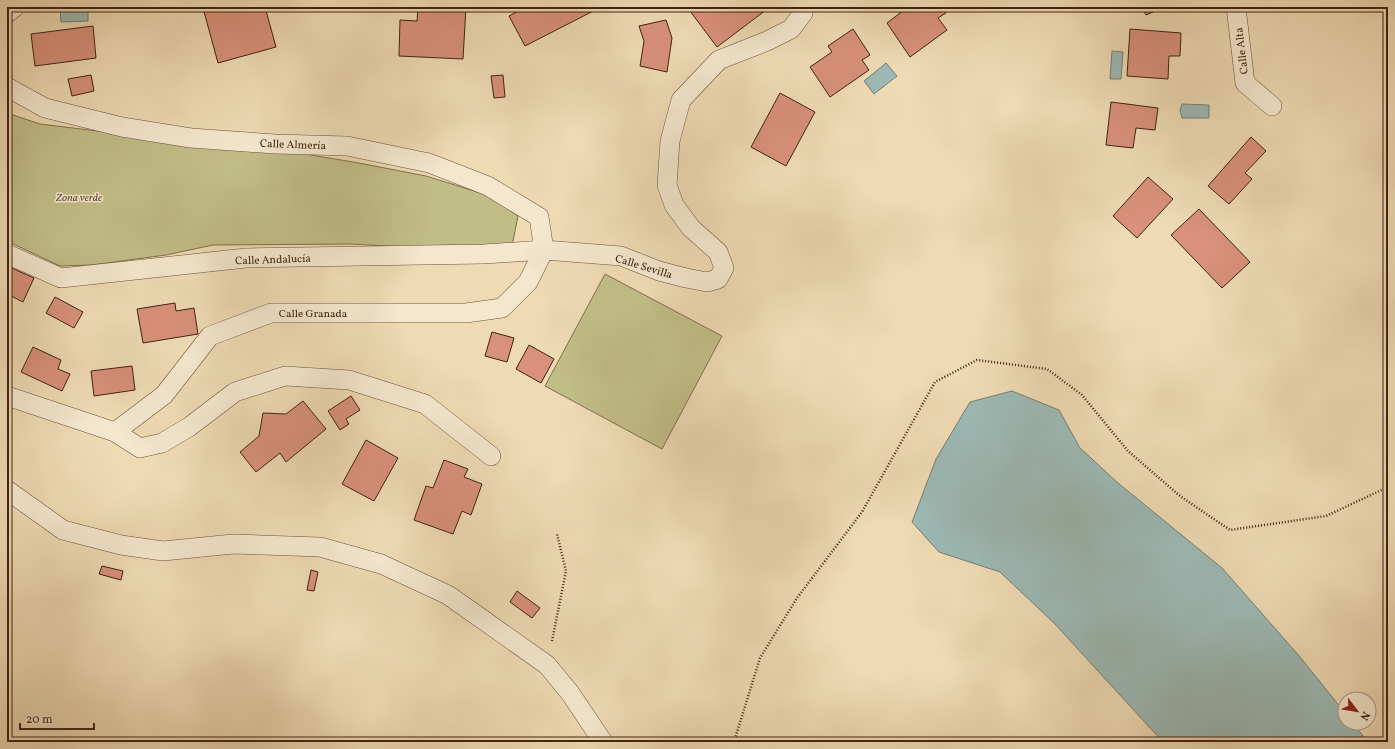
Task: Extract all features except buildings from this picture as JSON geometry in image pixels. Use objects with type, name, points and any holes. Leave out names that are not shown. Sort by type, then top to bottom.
[{"type":"street","points":[[7,13],[15,7]]},
{"type":"street","name":"Calle Sevilla","points":[[544,250],[621,256],[659,271],[686,278],[707,282],[718,279],[724,268],[718,252],[691,228],[674,205],[668,185],[670,141],[681,100],[719,60],[767,41],[791,29],[803,13],[803,7]]},
{"type":"street","name":"Calle Alta","points":[[1236,7],[1245,83],[1272,106]]},
{"type":"street","name":"Calle Almería","points":[[7,87],[45,108],[122,128],[191,138],[275,144],[347,146],[429,162],[488,186],[539,217],[544,250]]},
{"type":"street","name":"Calle Andalucía","points":[[7,254],[61,278],[246,258],[484,254],[544,250]]},
{"type":"street","name":"Calle Granada","points":[[115,432],[164,395],[210,336],[271,313],[466,313],[502,308],[528,282],[544,250]]},
{"type":"street","points":[[7,396],[115,432],[140,448],[162,443],[189,427],[235,392],[285,376],[349,380],[425,404],[491,456]]},
{"type":"street","points":[[7,490],[63,530],[121,545],[164,551],[233,544],[320,547],[381,564],[448,595],[547,665],[570,693],[603,742]]},
{"type":"path","points":[[734,742],[760,658],[789,611],[862,512],[935,382],[977,360],[1047,369],[1082,395],[1128,451],[1180,496],[1230,530],[1326,516],[1388,487]]},
{"type":"path","points":[[547,665],[566,571],[557,534]]},
{"type":"path","points":[[7,741],[15,742]]},
{"type":"green space","name":"Zona verde","points":[[7,113],[40,124],[180,141],[269,148],[426,176],[487,195],[518,216],[512,246],[441,249],[350,244],[213,245],[166,255],[92,265],[60,266],[7,241]]},
{"type":"green space","points":[[605,274],[722,336],[662,449],[545,386]]},
{"type":"water","points":[[88,7],[88,21],[61,22],[60,8]]},
{"type":"water","points":[[1112,51],[1123,52],[1121,79],[1110,79]]},
{"type":"water","points":[[886,63],[897,76],[874,94],[864,81]]},
{"type":"water","points":[[1182,104],[1209,105],[1209,118],[1182,118],[1180,110]]},
{"type":"water","points":[[1012,391],[1059,410],[1080,448],[1118,483],[1222,568],[1300,657],[1337,703],[1337,731],[1359,731],[1364,737],[1363,742],[1163,742],[1054,623],[1000,572],[939,552],[912,522],[936,459],[970,402]]}]
